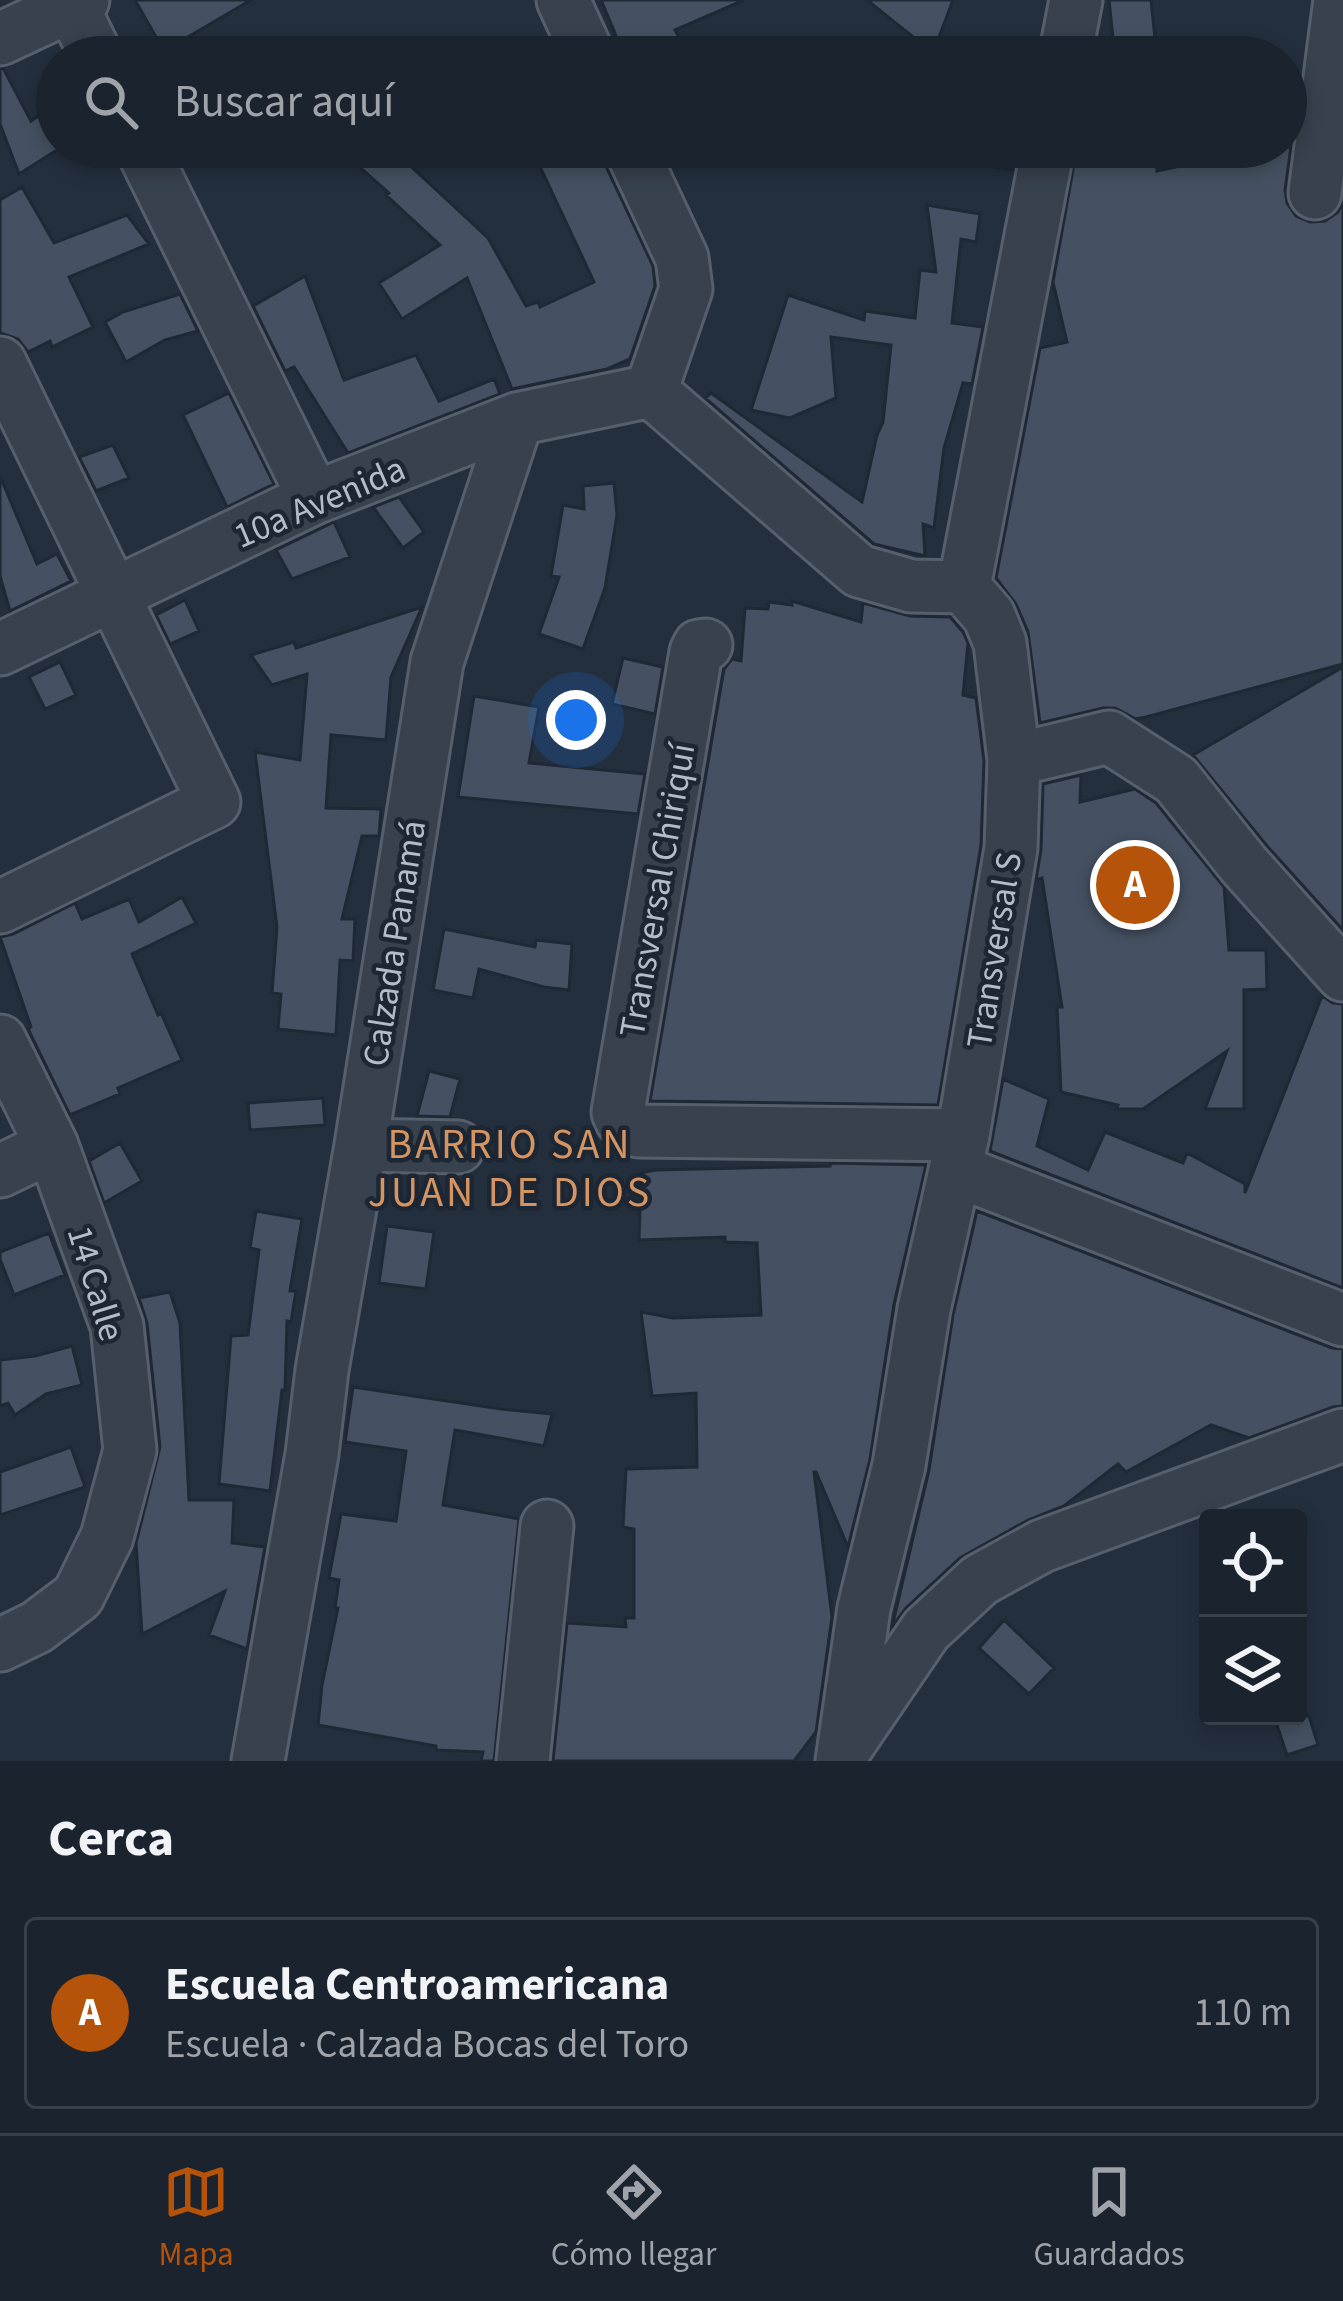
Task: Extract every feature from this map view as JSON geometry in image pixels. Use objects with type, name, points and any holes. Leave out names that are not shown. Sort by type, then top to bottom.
[{"type":"street","points":[[563,0],[579,36]]},
{"type":"street","points":[[1315,193],[1340,0]]},
{"type":"street","points":[[0,39],[74,2],[88,36]]},
{"type":"street","points":[[151,168],[314,498]]},
{"type":"street","points":[[641,168],[682,258],[686,289],[651,391],[859,571],[910,586],[964,586],[1044,168]]},
{"type":"street","points":[[0,363],[214,802],[0,907]]},
{"type":"street","name":"10a Avenida","points":[[0,649],[314,498],[517,419],[651,391]]},
{"type":"street","name":"Calzada Panamá","points":[[258,1761],[312,1454],[437,662],[517,419]]},
{"type":"street","name":"Transversal S","points":[[837,1759],[959,1152],[1011,848],[1014,760],[1000,643],[989,616],[964,586]]},
{"type":"street","name":"Transversal Chiriquí","points":[[706,645],[696,652],[618,1112],[625,1124],[638,1131],[959,1152]]},
{"type":"street","points":[[1014,760],[1109,737],[1156,764],[1176,779],[1244,865],[1343,975]]},
{"type":"street","name":"14 Calle","points":[[0,1041],[52,1146],[116,1326],[130,1450],[107,1537],[78,1596],[37,1627],[0,1645]]},
{"type":"street","points":[[361,1145],[458,1147]]},
{"type":"street","points":[[0,1171],[52,1146]]},
{"type":"street","points":[[959,1152],[1343,1319]]},
{"type":"street","points":[[837,1759],[926,1630],[980,1580],[1042,1546],[1343,1435]]},
{"type":"street","points":[[523,1761],[547,1526]]},
{"type":"building","points":[[135,0],[251,0],[190,36],[155,36]]},
{"type":"building","points":[[601,0],[744,0],[675,30],[678,36],[616,36]]},
{"type":"building","points":[[867,0],[953,0],[939,36],[912,36]]},
{"type":"building","points":[[1109,0],[1151,0],[1155,36],[1113,36]]},
{"type":"building","points":[[0,69],[31,121],[36,118],[36,163],[19,174],[0,124]]},
{"type":"building","points":[[361,168],[413,168],[488,238],[526,306],[538,302],[540,307],[594,282],[541,168],[607,168],[653,266],[655,286],[630,359],[607,369],[512,389],[467,278],[402,319],[379,283],[440,245],[386,195],[389,193]]},
{"type":"building","points":[[1073,168],[1288,168],[1287,203],[1296,216],[1325,221],[1343,202],[1343,664],[1136,719],[1115,708],[1103,708],[1040,723],[1028,632],[1016,604],[996,578],[1040,348],[1067,342],[1053,282]]},
{"type":"building","points":[[22,187],[54,243],[127,215],[149,244],[69,277],[93,327],[52,347],[50,341],[28,352],[18,339],[0,333],[0,200]]},
{"type":"building","points":[[927,205],[980,214],[976,242],[961,239],[952,323],[983,327],[972,384],[963,383],[944,448],[934,528],[923,524],[925,556],[874,544],[705,398],[711,393],[862,502],[883,422],[891,345],[831,337],[836,398],[790,418],[751,410],[788,295],[864,320],[865,311],[915,318],[920,270],[936,272]]},
{"type":"building","points":[[305,276],[344,380],[416,355],[439,401],[494,379],[500,394],[348,453],[294,367],[285,371],[253,306]]},
{"type":"building","points":[[180,294],[198,331],[165,340],[126,362],[105,322]]},
{"type":"building","points":[[229,393],[274,484],[227,507],[183,415]]},
{"type":"building","points":[[113,445],[129,478],[96,491],[79,457]]},
{"type":"building","points":[[0,476],[37,564],[57,554],[71,581],[10,611],[0,576]]},
{"type":"building","points":[[614,483],[617,515],[605,588],[583,649],[539,634],[559,577],[551,576],[563,505],[584,509],[583,486]]},
{"type":"building","points":[[399,497],[424,532],[403,548],[373,507]]},
{"type":"building","points":[[334,522],[350,557],[292,579],[276,550]]},
{"type":"building","points":[[185,600],[199,631],[170,644],[156,615]]},
{"type":"building","points":[[792,601],[861,622],[863,603],[910,616],[950,617],[968,643],[963,695],[976,698],[984,761],[981,845],[938,1105],[650,1101],[724,669],[732,659],[741,661],[745,608],[768,609],[769,602],[792,605]]},
{"type":"building","points":[[422,607],[391,677],[386,740],[331,735],[326,808],[381,809],[379,836],[362,836],[342,919],[355,919],[353,961],[340,960],[336,1035],[278,1029],[281,994],[272,993],[277,927],[255,752],[300,760],[307,674],[272,685],[251,655],[294,642],[296,648]]},
{"type":"building","points":[[623,658],[663,667],[655,714],[612,704]]},
{"type":"building","points":[[60,662],[76,695],[45,709],[29,677]]},
{"type":"building","points":[[1343,667],[1343,930],[1193,755]]},
{"type":"building","points":[[474,696],[539,707],[529,763],[645,774],[638,814],[458,797]]},
{"type":"building","points":[[1081,775],[1080,802],[1135,789],[1156,803],[1224,887],[1229,950],[1266,950],[1267,989],[1244,990],[1244,1109],[1205,1109],[1227,1051],[1143,1109],[1116,1109],[1118,1105],[1061,1092],[1057,1007],[1062,1007],[1042,878],[1036,880],[1043,784]]},
{"type":"building","points":[[182,897],[196,923],[132,954],[182,1060],[70,1115],[28,1029],[0,937],[75,903],[82,919],[129,899],[139,922]]},
{"type":"building","points":[[444,929],[535,947],[536,940],[572,944],[569,990],[479,969],[473,998],[433,990]]},
{"type":"building","points":[[1322,996],[1343,1004],[1343,1288],[990,1151],[1003,1079],[1049,1099],[1037,1146],[1088,1170],[1105,1132],[1183,1163],[1187,1153],[1245,1184],[1245,1193]]},
{"type":"building","points":[[429,1071],[460,1079],[450,1117],[417,1116]]},
{"type":"building","points":[[323,1098],[325,1125],[250,1130],[248,1103]]},
{"type":"building","points":[[120,1143],[142,1181],[104,1203],[89,1161]]},
{"type":"building","points":[[830,1163],[926,1165],[894,1304],[870,1459],[848,1547],[814,1472],[832,1617],[816,1732],[794,1761],[553,1761],[567,1623],[626,1627],[625,1618],[634,1618],[634,1529],[623,1527],[626,1469],[697,1467],[696,1393],[652,1396],[641,1312],[673,1318],[761,1315],[757,1243],[725,1242],[725,1237],[639,1240],[641,1173]]},
{"type":"building","points":[[256,1211],[302,1219],[270,1491],[219,1484],[231,1336],[248,1335],[259,1250],[250,1248]]},
{"type":"building","points":[[977,1211],[1343,1349],[1343,1406],[1249,1438],[1211,1425],[1126,1472],[1118,1464],[1064,1506],[960,1558],[892,1627],[929,1470],[953,1315]]},
{"type":"building","points":[[387,1226],[434,1232],[426,1289],[379,1283]]},
{"type":"building","points":[[49,1233],[65,1275],[14,1295],[0,1252]]},
{"type":"building","points":[[170,1292],[180,1323],[189,1500],[234,1500],[232,1543],[265,1547],[247,1649],[209,1635],[225,1591],[142,1634],[136,1543],[160,1447],[147,1323],[139,1298]]},
{"type":"building","points":[[72,1346],[82,1385],[46,1394],[15,1415],[8,1403],[0,1406],[0,1360]]},
{"type":"building","points":[[353,1387],[552,1414],[544,1446],[455,1430],[443,1505],[519,1519],[494,1761],[481,1761],[483,1752],[436,1750],[436,1746],[318,1725],[338,1608],[339,1580],[329,1578],[341,1514],[396,1521],[406,1451],[345,1442]]},
{"type":"building","points":[[71,1447],[85,1487],[0,1515],[0,1472]]},
{"type":"building","points":[[1004,1620],[1054,1668],[1029,1694],[979,1648]]},
{"type":"building","points":[[1309,1716],[1318,1745],[1287,1755],[1277,1725],[1307,1725]]},
{"type":"place","name":"Escuela Centroamericana","points":[[1135,885]]},
{"type":"district","name":"BARRIO SAN JUAN DE DIOS","points":[[510,1167]]}]
